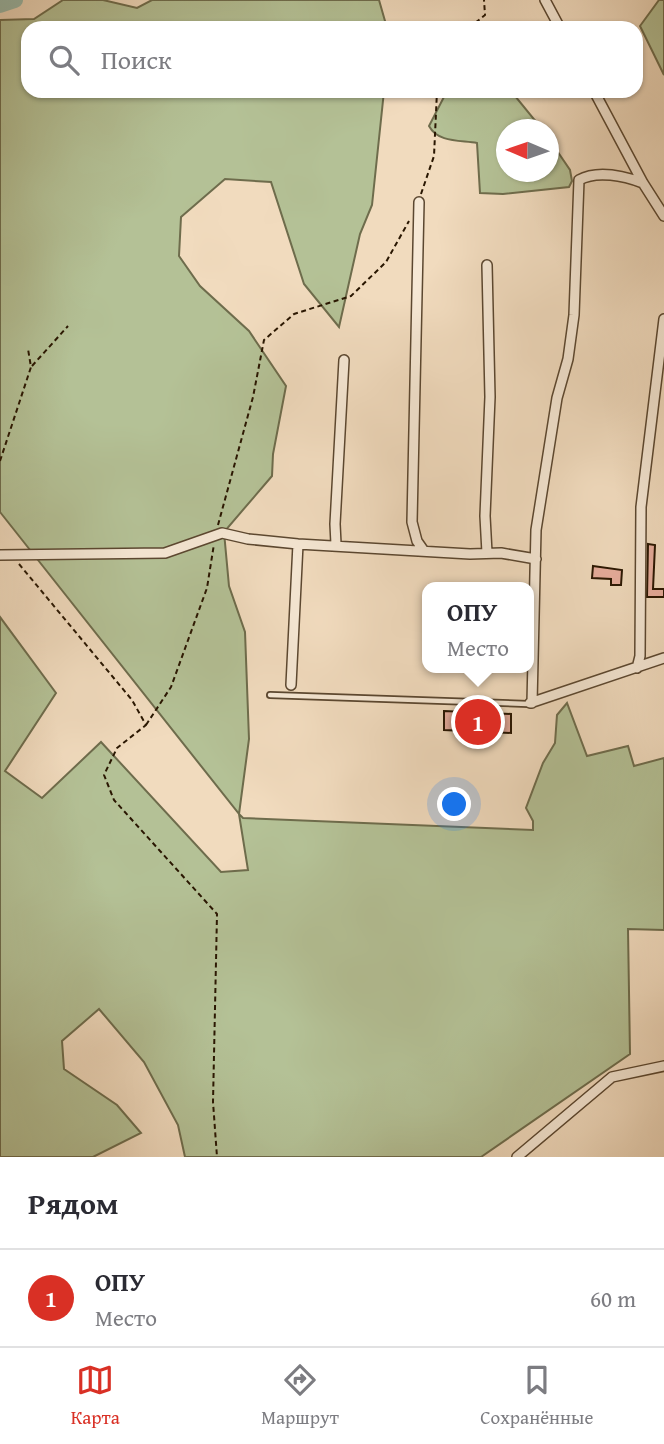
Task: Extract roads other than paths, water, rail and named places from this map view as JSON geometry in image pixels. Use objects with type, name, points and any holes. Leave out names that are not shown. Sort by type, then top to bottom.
[{"type":"street","points":[[545,0],[556,21]]},
{"type":"street","points":[[598,98],[643,183],[664,216]]},
{"type":"street","points":[[534,607],[536,530],[574,315],[579,180],[610,175],[643,183]]},
{"type":"street","points":[[419,202],[412,522],[417,541],[424,551]]},
{"type":"street","points":[[486,265],[490,397],[485,516],[487,553]]},
{"type":"street","points":[[637,668],[640,656],[641,507],[664,319]]},
{"type":"street","points":[[336,544],[344,360]]},
{"type":"street","points":[[5,555],[165,553],[215,536],[230,534],[248,539],[298,544],[501,553],[536,559]]},
{"type":"street","points":[[291,685],[298,544]]},
{"type":"street","points":[[531,673],[530,703],[664,658]]},
{"type":"street","points":[[517,1157],[612,1077],[664,1066]]},
{"type":"lane","points":[[270,695],[530,703]]},
{"type":"waterway","points":[[0,5],[15,0]]},
{"type":"place","name":"ОПУ","points":[[478,722]]}]
